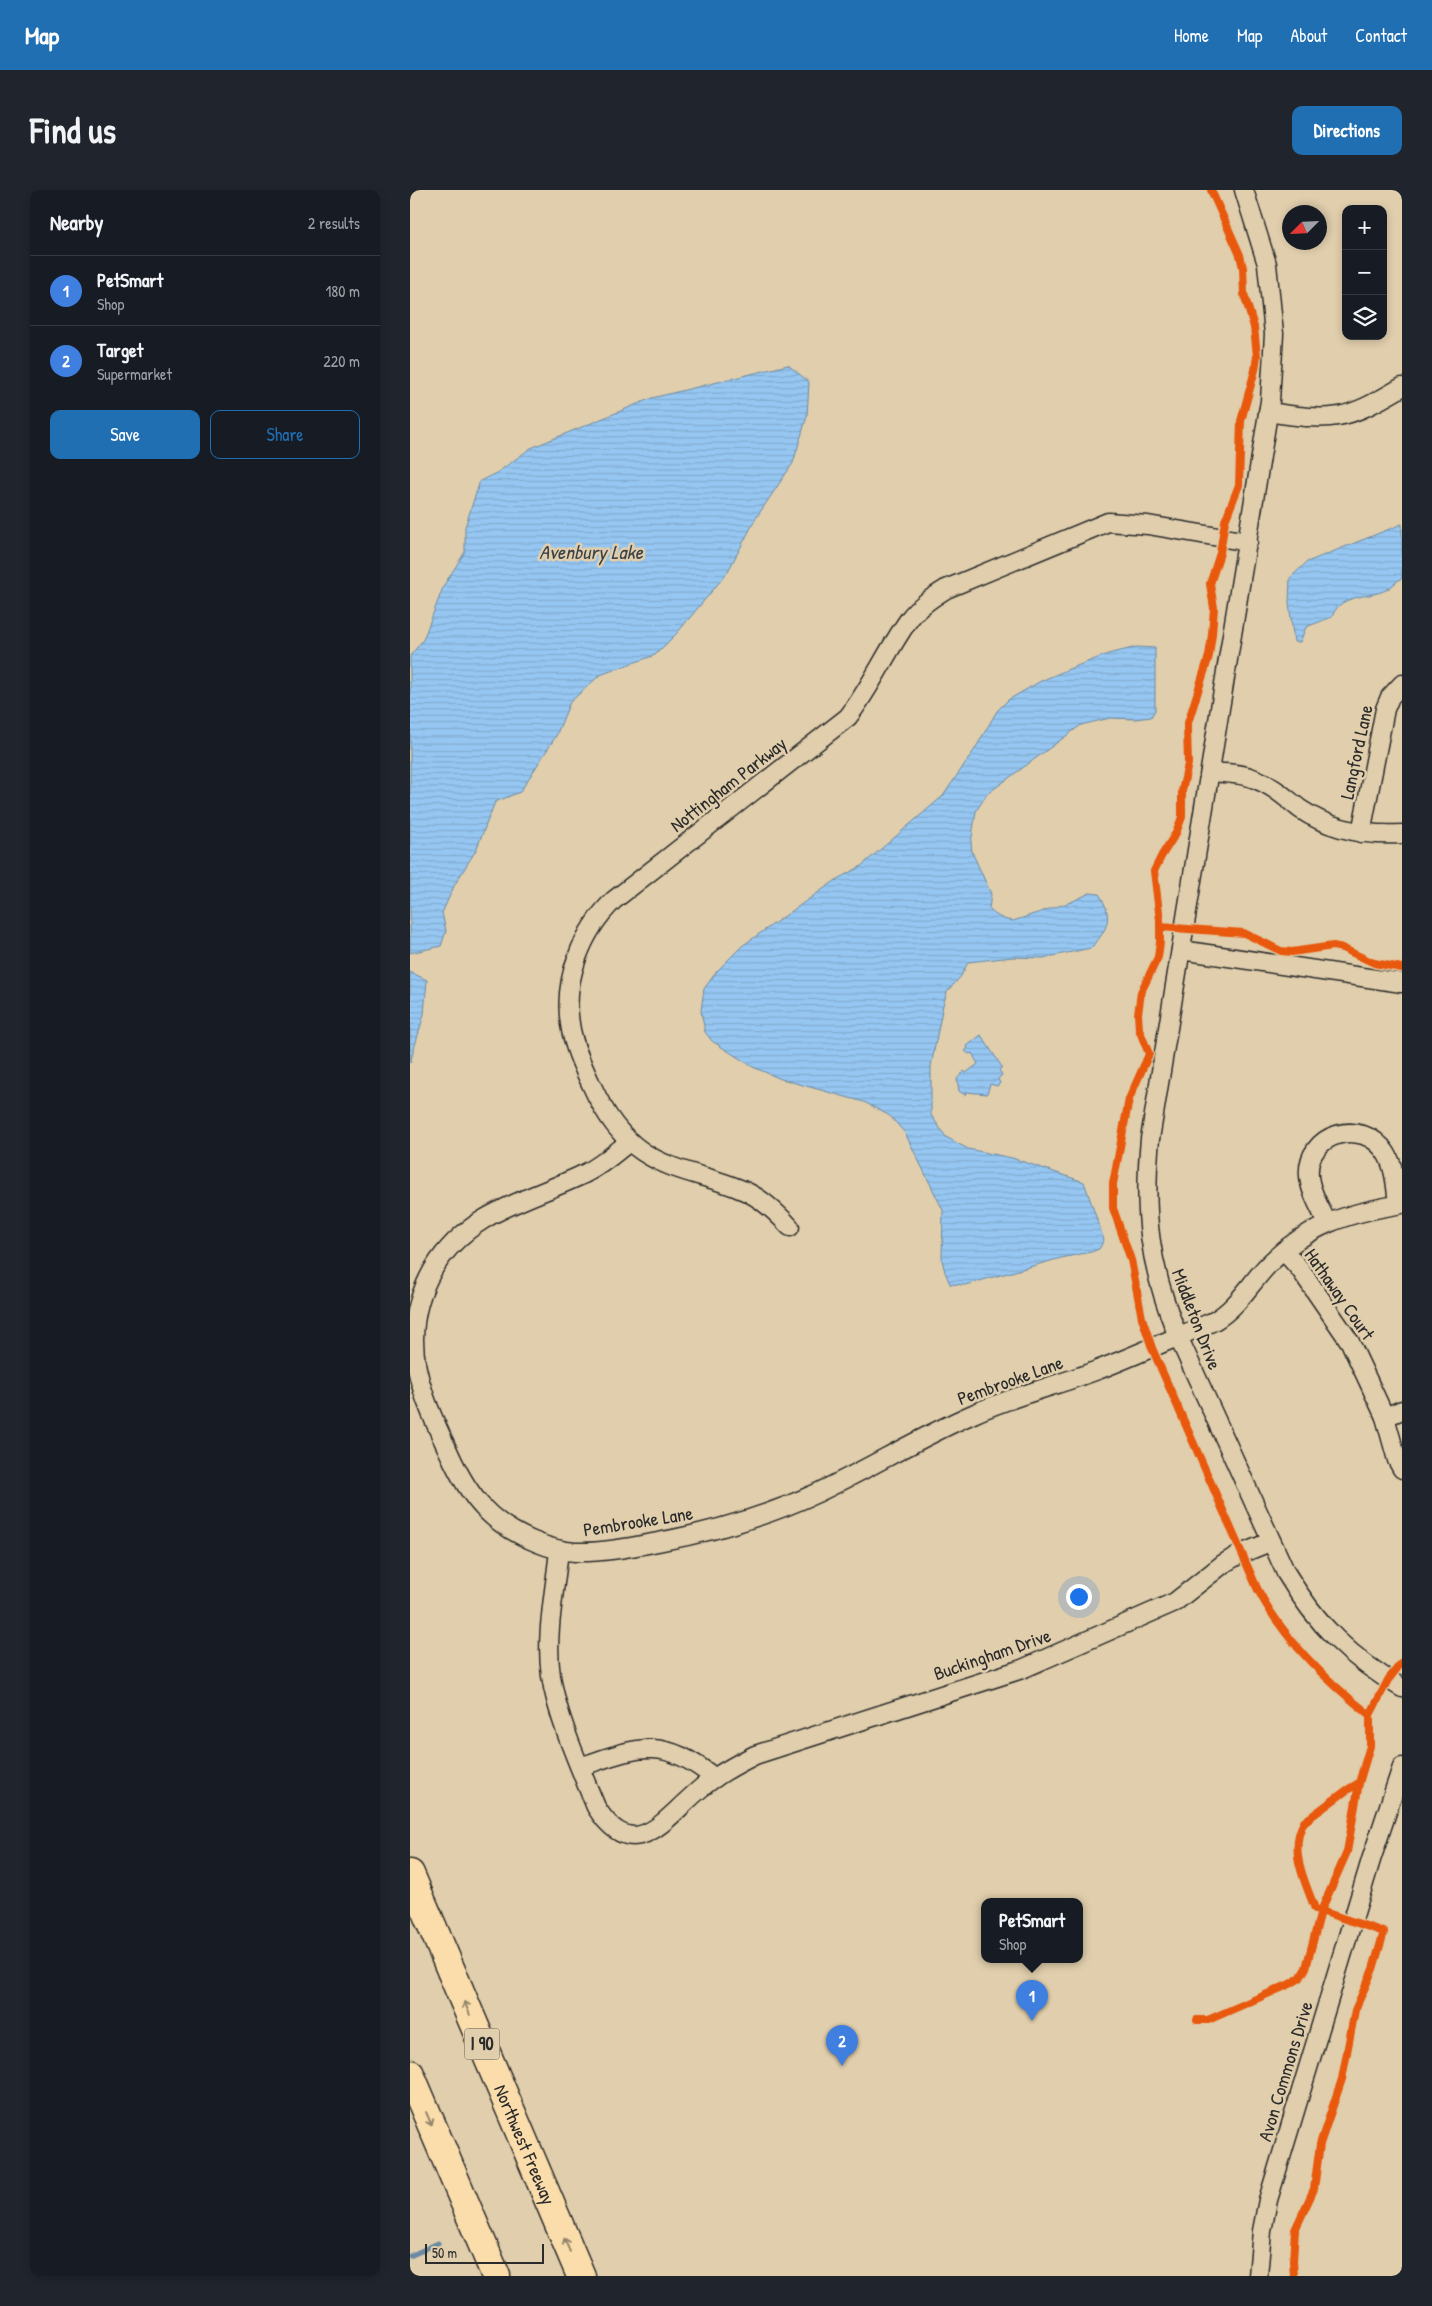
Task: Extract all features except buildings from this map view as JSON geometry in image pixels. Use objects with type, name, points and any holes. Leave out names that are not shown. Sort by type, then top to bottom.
[{"type":"highway","name":"Northwest Freeway","points":[[410,1874],[580,2276]]},
{"type":"highway","points":[[410,2074],[496,2276]]},
{"type":"street","name":"Middleton Drive","points":[[1244,190],[1267,264],[1274,334],[1268,412],[1150,1139],[1146,1192],[1150,1246],[1155,1272],[1178,1336],[1270,1542],[1297,1592],[1320,1624],[1366,1666],[1402,1688]]},
{"type":"street","points":[[1268,412],[1318,419],[1336,418],[1369,406],[1402,387]]},
{"type":"street","name":"Nottingham Parkway","points":[[790,1227],[776,1212],[750,1194],[665,1164],[629,1142],[607,1114],[580,1061],[570,1024],[569,1006],[573,975],[583,944],[603,911],[614,900],[848,717],[872,684],[910,617],[933,597],[946,589],[1108,522],[1148,526],[1248,542]]},
{"type":"street","name":"Langford Lane","points":[[1361,833],[1385,709],[1390,697],[1402,684]]},
{"type":"street","points":[[1210,772],[1253,778],[1264,782],[1323,823],[1361,833],[1402,834]]},
{"type":"street","points":[[1181,950],[1402,984]]},
{"type":"street","points":[[1355,1132],[1366,1135],[1386,1152],[1400,1204],[1349,1215],[1327,1223],[1309,1177],[1310,1165],[1319,1146],[1330,1138],[1342,1133],[1355,1132]]},
{"type":"street","name":"Pembrooke Lane","points":[[629,1142],[588,1171],[509,1205],[469,1228],[456,1239],[436,1264],[427,1279],[417,1307],[414,1348],[419,1381],[460,1478],[474,1499],[495,1520],[518,1535],[559,1550],[575,1552],[639,1546],[684,1537],[762,1515],[818,1492],[972,1414],[1006,1400],[1094,1372],[1222,1315],[1233,1307],[1265,1269],[1284,1251],[1327,1223]]},
{"type":"street","name":"Hathaway Court","points":[[1284,1251],[1300,1269],[1350,1342],[1385,1417],[1397,1460],[1402,1469]]},
{"type":"street","points":[[1385,1417],[1402,1410]]},
{"type":"street","name":"Buckingham Drive","points":[[559,1550],[552,1619],[551,1675],[557,1699],[580,1768],[596,1807],[605,1821],[615,1831],[633,1836],[652,1832],[715,1778],[728,1769],[767,1750],[1022,1670],[1175,1602],[1223,1564],[1238,1555],[1270,1542]]},
{"type":"street","points":[[580,1768],[638,1749],[655,1749],[671,1751],[684,1756],[715,1778]]},
{"type":"street","name":"Avon Commons Drive","points":[[1258,2276],[1262,2231],[1268,2200],[1371,1860],[1402,1767]]},
{"type":"water","name":"Avenbury Lake","points":[[788,365],[809,382],[807,416],[793,463],[756,518],[727,573],[677,633],[655,655],[600,675],[570,702],[556,736],[520,792],[495,802],[476,850],[455,884],[442,913],[446,931],[441,946],[410,953],[410,656],[423,640],[444,585],[465,552],[465,527],[480,481],[498,472],[531,448],[652,398]]},
{"type":"water","points":[[1402,524],[1402,578],[1379,593],[1348,600],[1341,604],[1332,617],[1306,627],[1300,642],[1294,642],[1289,603],[1290,578],[1307,562]]},
{"type":"water","points":[[1137,647],[1155,648],[1155,710],[1151,717],[1135,719],[1110,718],[1081,725],[987,794],[976,811],[971,843],[972,852],[991,894],[989,909],[997,916],[1013,921],[1071,902],[1090,893],[1099,894],[1104,902],[1108,916],[1105,929],[1091,948],[1043,958],[1013,957],[968,962],[961,976],[947,992],[931,1066],[931,1115],[946,1137],[968,1149],[1012,1158],[1084,1182],[1104,1240],[1099,1249],[1091,1252],[1061,1258],[965,1285],[950,1284],[942,1260],[943,1210],[905,1133],[890,1116],[864,1102],[781,1079],[753,1067],[712,1041],[705,1032],[701,1011],[704,989],[717,971],[742,946],[839,878],[860,867],[943,796],[975,749],[997,711],[1008,700],[1041,681],[1069,669],[1108,654]]},
{"type":"water","points":[[410,972],[427,980],[424,1014],[410,1063]]},
{"type":"water","points":[[981,1035],[1002,1067],[999,1070],[1002,1075],[998,1079],[1000,1083],[997,1086],[990,1084],[987,1094],[966,1092],[965,1095],[959,1091],[957,1079],[964,1071],[966,1073],[978,1064],[972,1053],[969,1054],[965,1051],[968,1048],[967,1046]]},
{"type":"waterway","points":[[410,2256],[438,2243]]},
{"type":"cycle path","points":[[1211,190],[1240,255],[1243,268],[1244,294],[1254,327],[1257,356],[1241,421],[1239,485],[1225,521],[1220,553],[1210,584],[1214,608],[1212,634],[1209,656],[1187,726],[1188,764],[1182,791],[1182,817],[1176,833],[1154,871],[1160,920],[1160,942],[1158,957],[1141,992],[1138,1014],[1139,1029],[1149,1054],[1129,1099],[1113,1184],[1113,1208],[1131,1260],[1142,1318],[1152,1348],[1257,1588],[1267,1607],[1306,1658],[1337,1688],[1370,1715]]},
{"type":"cycle path","points":[[1160,927],[1244,933],[1281,951],[1292,952],[1333,946],[1342,948],[1374,963],[1402,968]]},
{"type":"cycle path","points":[[1359,1783],[1370,1746],[1370,1715],[1388,1680],[1402,1662]]},
{"type":"cycle path","points":[[1197,2020],[1208,2020],[1300,1978],[1306,1968],[1321,1911],[1347,1852],[1359,1783],[1304,1822],[1299,1833],[1298,1854],[1300,1866],[1315,1909],[1384,1932],[1373,1969],[1355,2010],[1342,2079],[1320,2144],[1314,2189],[1295,2230],[1294,2276]]},
{"type":"place","name":"PetSmart","points":[[1032,2021]]},
{"type":"place","name":"Target","points":[[842,2066]]}]
